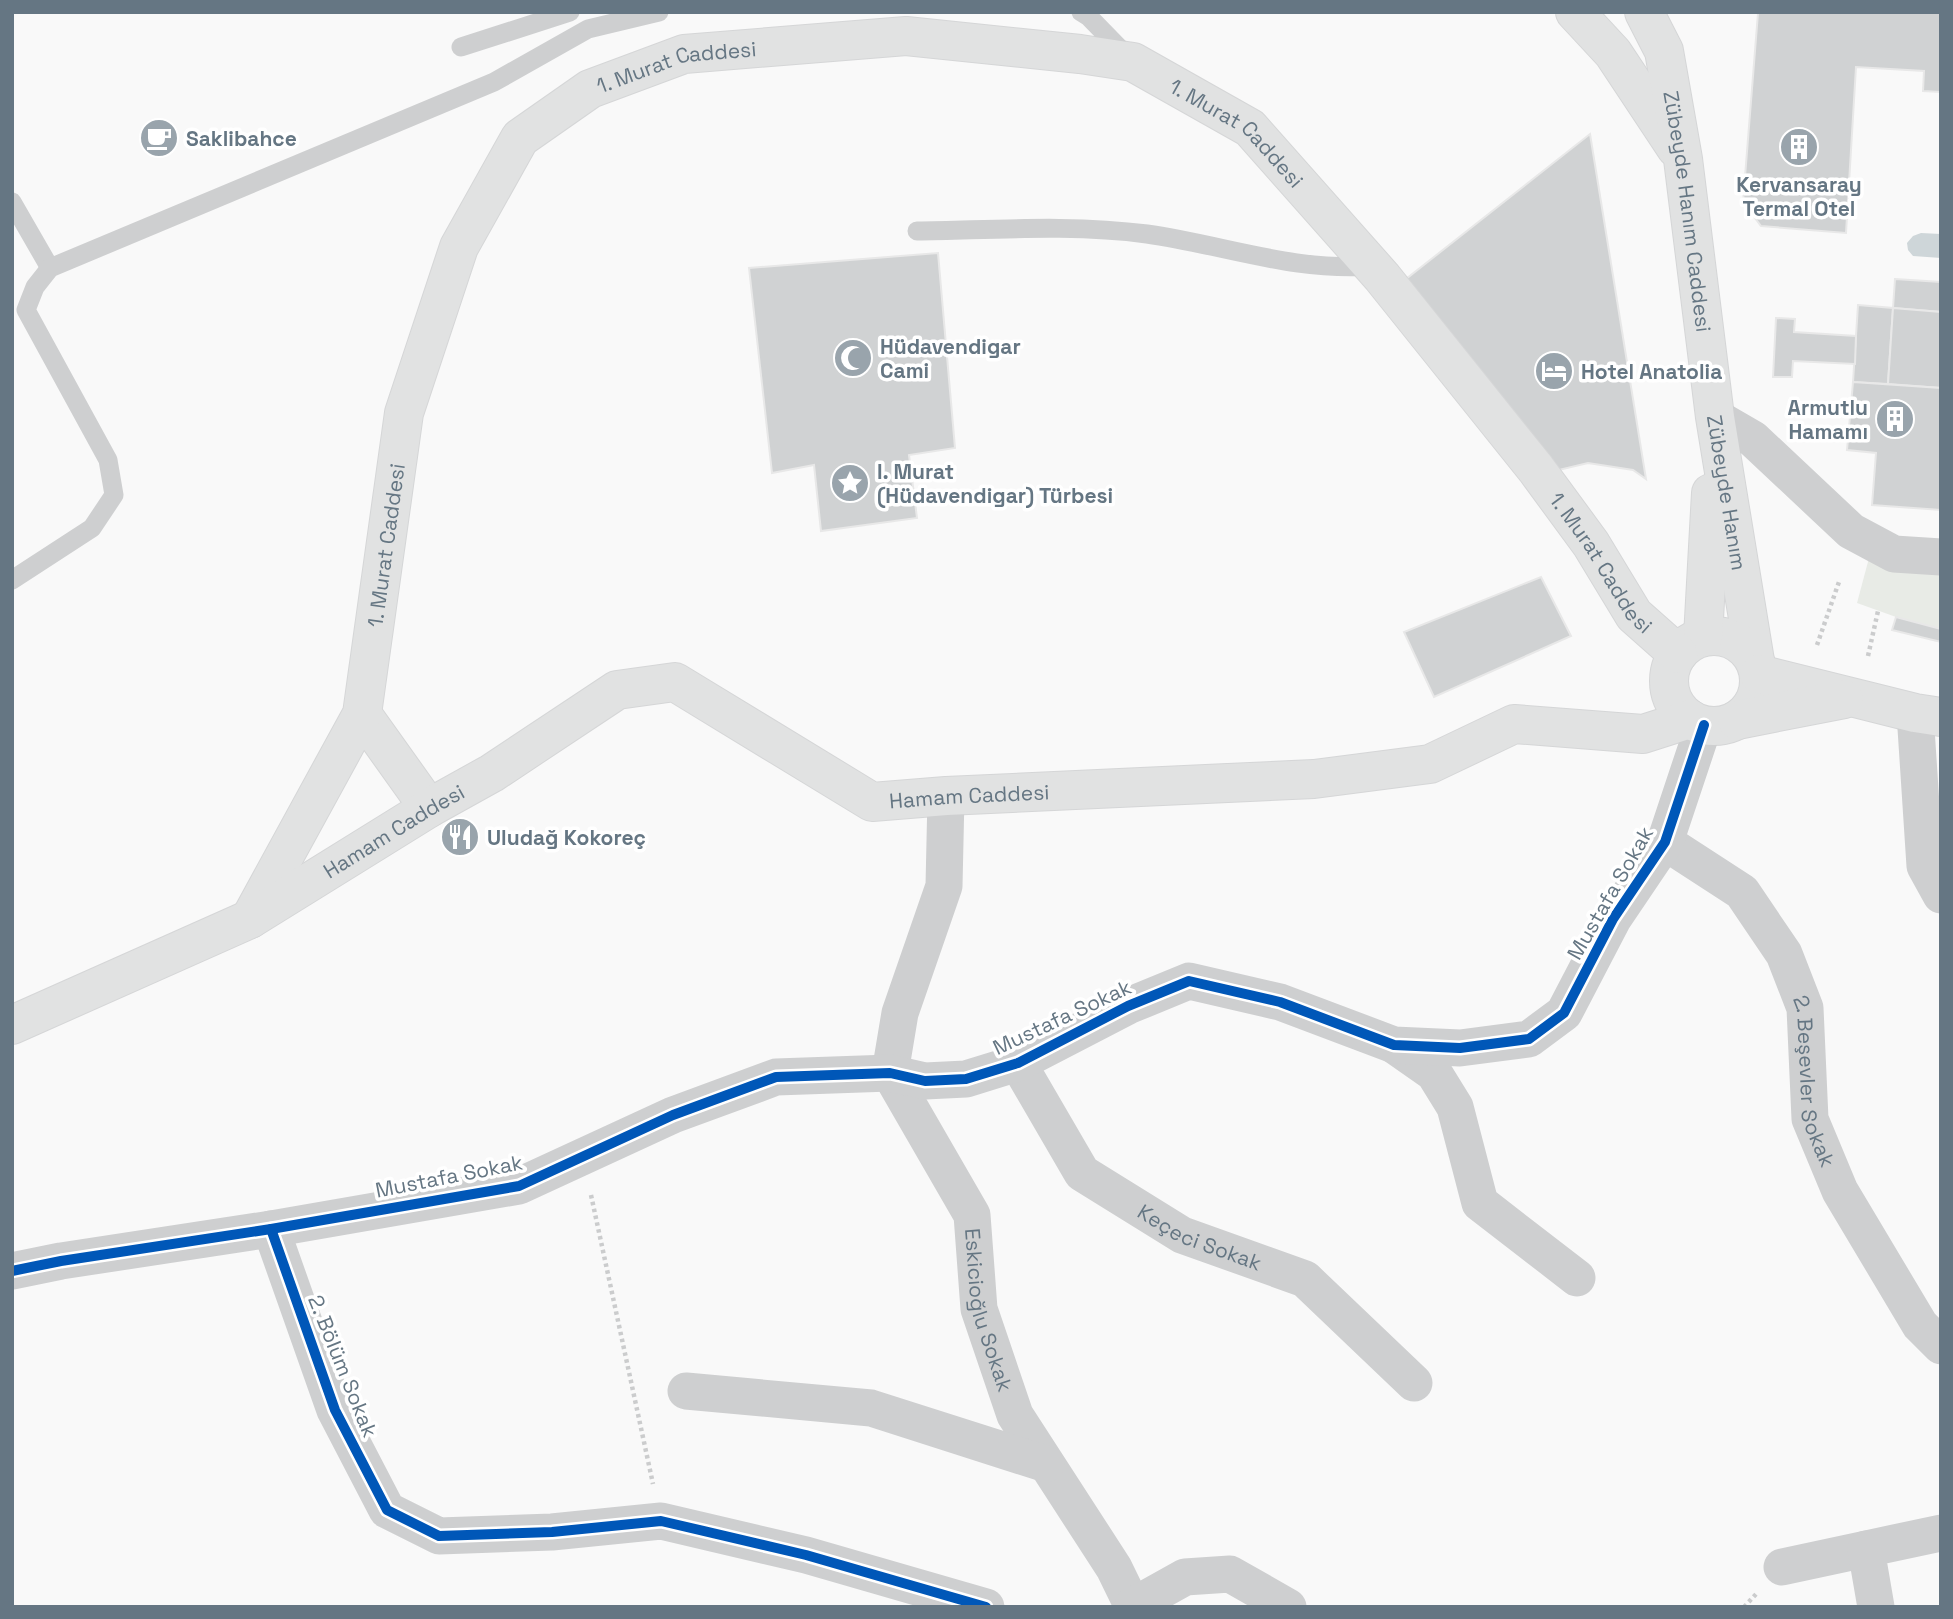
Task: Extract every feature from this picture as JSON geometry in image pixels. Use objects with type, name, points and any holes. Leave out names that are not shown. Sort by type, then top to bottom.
[{"type":"main road","points":[[1575,12],[1613,53],[1683,159]]},
{"type":"main road","name":"Zübeyde Hanım Caddesi","points":[[1644,12],[1664,51],[1683,159],[1715,417]]},
{"type":"main road","name":"1. Murat Caddesi","points":[[250,919],[362,713],[404,413],[459,247],[520,138],[590,89],[684,54],[906,36],[1080,54],[1133,62],[1250,128],[1373,266],[1536,469],[1591,544],[1634,615],[1690,646]]},
{"type":"main road","name":"Zübeyde Hanım","points":[[1690,646],[1715,417]]},
{"type":"main road","name":"Zübeyde Hanım","points":[[1715,417],[1757,667]]},
{"type":"main road","points":[[1718,636],[1733,640],[1746,648],[1757,667],[1759,687],[1747,712],[1710,722],[1675,703],[1669,681],[1671,667],[1690,646],[1718,636]]},
{"type":"main road","points":[[1757,667],[1928,715]]},
{"type":"main road","name":"Hamam Caddesi","points":[[250,919],[429,808],[492,773],[617,690],[675,682],[872,802],[946,796],[1314,779],[1430,764],[1514,724],[1643,734],[1856,696]]},
{"type":"main road","points":[[362,713],[429,808]]},
{"type":"main road","points":[[12,1025],[250,919]]},
{"type":"street","points":[[1715,417],[1754,439],[1851,531],[1894,554],[1941,557]]},
{"type":"street","points":[[1928,715],[1925,866],[1941,895]]},
{"type":"street","name":"Mustafa Sokak","points":[[12,1271],[519,1186],[673,1115],[776,1077],[890,1073],[925,1081],[966,1079],[1018,1063],[1128,1006],[1189,981],[1280,1002],[1394,1045],[1460,1048],[1529,1039],[1564,1013],[1613,919],[1665,842],[1710,722]]},
{"type":"street","points":[[890,1073],[900,1013],[944,886],[946,796]]},
{"type":"street","name":"2. Beşevler Sokak","points":[[1665,842],[1742,892],[1784,954],[1805,1008],[1810,1119],[1840,1191],[1920,1325],[1941,1346]]},
{"type":"street","points":[[1394,1045],[1434,1073],[1455,1107],[1480,1203],[1577,1278]]},
{"type":"street","name":"Keçeci Sokak","points":[[1018,1063],[1082,1173],[1182,1236],[1305,1279],[1413,1383]]},
{"type":"street","name":"Eskicioğlu Sokak","points":[[890,1073],[972,1215],[979,1309],[1015,1415],[1114,1568],[1133,1606]]},
{"type":"street","name":"2. Bölüm Sokak","points":[[271,1229],[335,1410],[387,1510],[439,1536],[552,1532],[661,1521],[806,1555],[986,1607]]},
{"type":"street","points":[[687,1391],[871,1408],[1046,1464]]},
{"type":"street","points":[[1782,1567],[1941,1533]]},
{"type":"street","points":[[1866,1549],[1875,1607]]},
{"type":"street","points":[[1133,1606],[1185,1577],[1230,1574],[1288,1607]]},
{"type":"lane","points":[[461,47],[569,12]]},
{"type":"lane","points":[[12,580],[92,528],[114,495],[108,460],[26,310],[35,287],[50,268],[494,82],[588,29],[659,12]]},
{"type":"lane","points":[[1081,12],[1133,62]]},
{"type":"lane","points":[[12,202],[50,268]]},
{"type":"lane","points":[[917,231],[1088,229],[1198,242],[1301,265],[1341,268],[1373,266]]},
{"type":"path","points":[[1817,645],[1840,579]]},
{"type":"path","points":[[1868,656],[1878,611]]},
{"type":"path","points":[[582,1157],[661,1521]]},
{"type":"shaded area","points":[[1921,233],[1941,234],[1941,258],[1913,256],[1908,250],[1907,243],[1913,236]]},
{"type":"shaded area","points":[[1873,543],[1941,557],[1941,629],[1857,603]]},
{"type":"building","name":"Kervansaray Termal Otel","points":[[1941,12],[1941,92],[1923,91],[1924,71],[1856,67],[1846,233],[1761,226],[1743,202],[1758,13]]},
{"type":"building","name":"Hotel Anatolia","points":[[1590,134],[1646,479],[1633,470],[1588,463],[1559,470],[1406,279]]},
{"type":"building","name":"Hüdavendigar Cami","points":[[938,253],[955,448],[909,455],[917,518],[821,531],[814,465],[772,473],[749,268]]},
{"type":"building","points":[[1895,279],[1941,282],[1941,312],[1893,308]]},
{"type":"building","points":[[1858,305],[1893,308],[1888,384],[1853,382]]},
{"type":"building","name":"Armutlu Hamamı","points":[[1893,308],[1941,312],[1941,388],[1888,384]]},
{"type":"building","points":[[1776,318],[1795,319],[1794,332],[1856,336],[1855,364],[1793,361],[1792,377],[1773,377]]},
{"type":"building","name":"Armutlu Hamamı","points":[[1853,382],[1941,388],[1941,510],[1872,505],[1876,453],[1847,450]]},
{"type":"building","points":[[1541,577],[1571,636],[1434,697],[1404,632]]},
{"type":"building","points":[[1896,617],[1941,629],[1941,642],[1892,630]]},
{"type":"cycle path","points":[[12,1271],[519,1186],[673,1115],[776,1077],[890,1073],[925,1081],[966,1079],[1018,1063],[1128,1006],[1189,981],[1280,1002],[1394,1045],[1460,1048],[1529,1039],[1564,1013],[1613,919],[1665,842],[1704,725]]},
{"type":"cycle path","points":[[271,1229],[335,1410],[387,1510],[439,1536],[552,1532],[661,1521],[806,1555],[986,1607]]},
{"type":"place","name":"Saklibahce","points":[[159,138]]},
{"type":"place","name":"Kervansaray Termal Otel","points":[[1799,147]]},
{"type":"place","name":"Hüdavendigar Cami","points":[[853,358]]},
{"type":"place","name":"Hotel Anatolia","points":[[1554,371]]},
{"type":"place","name":"Armutlu Hamamı","points":[[1895,419]]},
{"type":"place","name":"I. Murat (Hüdavendigar) Türbesi","points":[[850,483]]},
{"type":"place","name":"Uludağ Kokoreç","points":[[460,837]]}]
